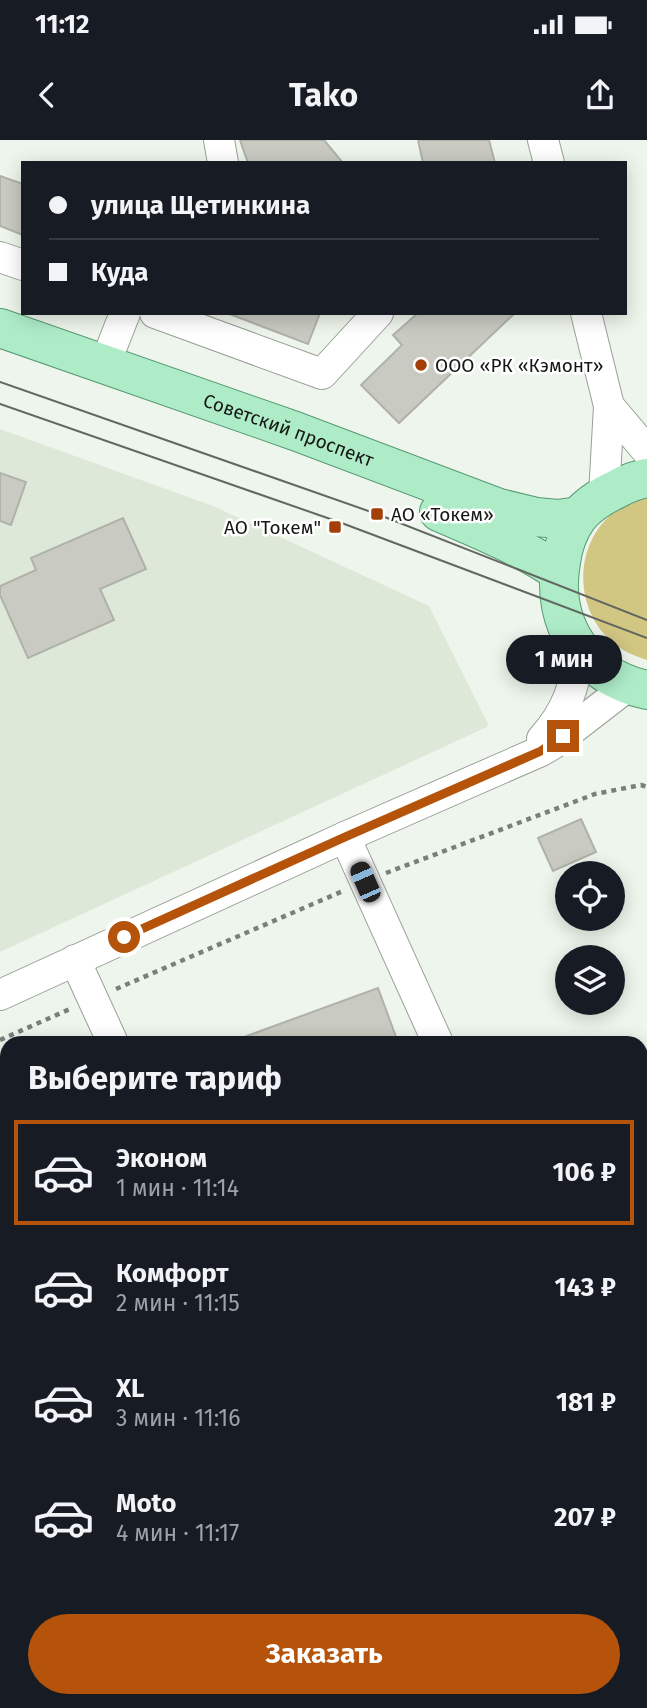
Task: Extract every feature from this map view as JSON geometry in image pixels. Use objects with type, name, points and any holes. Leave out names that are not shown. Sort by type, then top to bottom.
[{"type":"main road","name":"Советский проспект","points":[[0,328],[295,431],[499,508],[558,519],[592,505]]},
{"type":"main road","name":"Советский проспект","points":[[0,354],[430,509],[492,535],[539,558],[559,572]]},
{"type":"main road","points":[[638,688],[609,676],[580,650],[561,605],[558,585],[568,535],[592,505],[634,480],[647,478]]},
{"type":"street","points":[[219,140],[223,161]]},
{"type":"street","points":[[543,140],[548,161]]},
{"type":"street","points":[[0,257],[21,264]]},
{"type":"street","points":[[105,364],[124,315]]},
{"type":"street","points":[[160,315],[322,374],[375,315]]},
{"type":"street","points":[[586,315],[609,406],[592,505]]},
{"type":"street","points":[[609,406],[647,451]]},
{"type":"street","points":[[522,759],[553,727],[562,713],[576,675],[580,650]]},
{"type":"street","points":[[0,995],[345,837],[541,751],[638,688]]},
{"type":"street","points":[[345,837],[435,1036]]},
{"type":"street","points":[[75,960],[110,1036]]},
{"type":"path","points":[[9,1036],[365,882],[595,794],[641,785],[647,787]]},
{"type":"shaded area","points":[[0,429],[213,506],[429,606],[489,726],[0,952]]},
{"type":"shaded area","points":[[647,496],[647,660],[614,644],[594,620],[587,604],[584,570],[587,552],[604,522],[624,505]]},
{"type":"building","points":[[240,140],[324,140],[341,161],[247,161]]},
{"type":"building","points":[[418,140],[489,140],[494,161],[423,161]]},
{"type":"building","points":[[0,176],[21,183],[21,234],[0,226]]},
{"type":"building","points":[[232,315],[319,315],[308,344]]},
{"type":"building","name":"ООО «РК «Кэмонт»","points":[[416,315],[513,315],[399,423],[361,385],[402,345],[393,335]]},
{"type":"building","points":[[0,473],[26,482],[11,525],[0,521]]},
{"type":"building","points":[[123,518],[146,569],[100,589],[114,620],[28,658],[0,595],[0,586],[36,570],[31,558]]},
{"type":"building","points":[[581,819],[596,852],[576,861],[555,861],[553,871],[538,838]]},
{"type":"building","points":[[378,988],[396,1036],[247,1036]]},
{"type":"tram line","points":[[0,382],[377,514],[647,620]]},
{"type":"tram line","points":[[0,404],[339,522],[647,638]]},
{"type":"place","name":"ООО «РК «Кэмонт»","points":[[421,365]]},
{"type":"place","name":"АО «Токем»","points":[[377,514]]},
{"type":"place","name":"АО \"Токем\"","points":[[335,527]]},
{"type":"route","points":[[124,937],[541,751],[563,736]]}]
